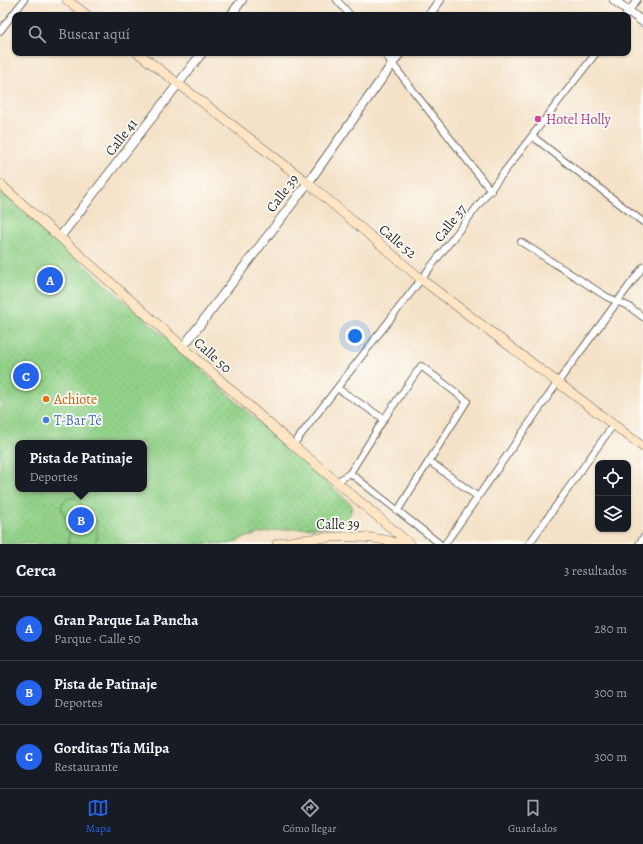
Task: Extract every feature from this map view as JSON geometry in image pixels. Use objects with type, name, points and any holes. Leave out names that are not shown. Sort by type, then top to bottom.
[{"type":"main road","points":[[67,0],[83,12]]},
{"type":"main road","name":"Calle 52","points":[[142,56],[308,183],[422,279],[643,447]]},
{"type":"main road","name":"Calle 50","points":[[0,184],[293,445],[410,544]]},
{"type":"main road","name":"Calle 39","points":[[277,544],[304,538],[380,538],[399,544]]},
{"type":"street","points":[[15,12],[24,0]]},
{"type":"street","points":[[233,12],[242,0]]},
{"type":"street","points":[[337,0],[347,12]]},
{"type":"street","points":[[431,12],[440,0]]},
{"type":"street","points":[[614,0],[626,12]]},
{"type":"street","points":[[628,12],[637,0]]},
{"type":"street","points":[[631,15],[643,22]]},
{"type":"street","points":[[0,31],[12,16]]},
{"type":"street","name":"Calle 41","points":[[60,237],[200,56]]},
{"type":"street","points":[[387,56],[491,191]]},
{"type":"street","name":"Calle 39","points":[[183,347],[308,183],[398,56]]},
{"type":"street","name":"Calle 37","points":[[293,445],[491,191],[594,56]]},
{"type":"street","points":[[532,136],[643,222]]},
{"type":"street","points":[[520,242],[607,297],[628,306],[643,317]]},
{"type":"street","points":[[445,544],[558,382],[643,267]]},
{"type":"street","points":[[337,482],[350,473],[384,419],[421,366],[467,401],[398,510]]},
{"type":"street","points":[[337,388],[384,419]]},
{"type":"street","points":[[529,544],[614,425]]},
{"type":"street","points":[[429,461],[478,497]]},
{"type":"street","points":[[350,473],[440,544]]},
{"type":"street","points":[[639,544],[643,538]]},
{"type":"green space","points":[[0,191],[202,369],[201,370],[352,505],[349,516],[340,525],[332,527],[266,532],[247,537],[230,544],[0,544]]},
{"type":"green space","points":[[73,497],[79,501],[86,514],[97,521],[98,532],[95,544],[68,544],[70,530],[61,506],[65,500]]},
{"type":"place","name":"Hotel Holly","points":[[538,119]]},
{"type":"place","name":"Gran Parque La Pancha","points":[[50,280]]},
{"type":"place","name":"Gorditas Tía Milpa","points":[[26,376]]},
{"type":"place","name":"Achiote","points":[[46,399]]},
{"type":"place","name":"T-Bar Té","points":[[46,420]]},
{"type":"place","name":"Pista de Patinaje","points":[[81,520]]}]
